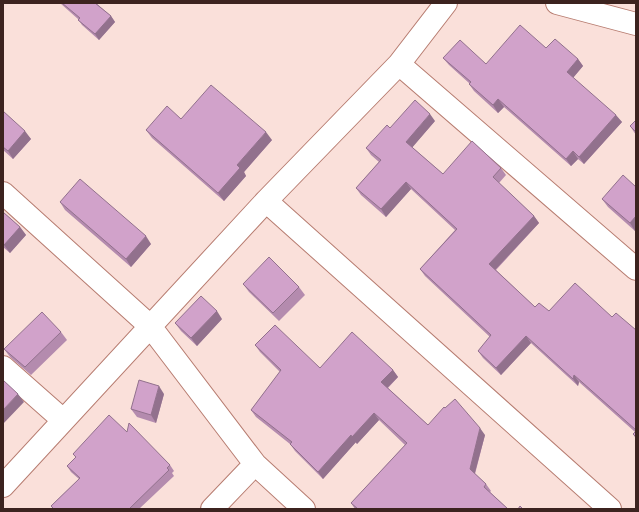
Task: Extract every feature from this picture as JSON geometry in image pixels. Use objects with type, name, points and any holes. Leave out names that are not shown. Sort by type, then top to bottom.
[{"type":"street","points":[[3,486],[266,201],[400,64],[446,3]]},
{"type":"street","points":[[558,3],[636,24]]},
{"type":"street","points":[[400,64],[636,269]]},
{"type":"street","points":[[3,193],[150,326],[255,464],[304,509]]},
{"type":"street","points":[[266,201],[610,509]]},
{"type":"street","points":[[3,367],[63,420]]},
{"type":"street","points":[[212,509],[255,464]]},
{"type":"building","points":[[62,3],[95,3],[111,16],[95,34],[78,20],[80,18]]},
{"type":"building","points":[[520,25],[546,48],[555,39],[578,59],[567,72],[616,115],[579,157],[573,151],[566,159],[498,99],[493,105],[469,84],[471,82],[443,58],[460,40],[486,64]]},
{"type":"building","points":[[211,85],[266,132],[237,165],[240,168],[218,193],[146,130],[167,106],[181,119]]},
{"type":"building","points":[[415,100],[430,114],[406,142],[443,174],[472,141],[501,168],[493,177],[534,216],[489,264],[535,307],[539,303],[549,311],[575,283],[612,317],[616,313],[636,330],[636,430],[574,375],[573,379],[526,336],[496,368],[478,351],[491,335],[420,269],[457,229],[406,182],[381,209],[356,188],[381,160],[366,148],[387,125],[390,128]]},
{"type":"building","points":[[3,111],[25,131],[8,151],[3,147]]},
{"type":"building","points":[[636,120],[636,132],[630,126]]},
{"type":"building","points":[[623,175],[636,187],[636,216],[630,223],[602,199]]},
{"type":"building","points":[[80,179],[146,236],[126,259],[60,202]]},
{"type":"building","points":[[3,212],[20,227],[4,245],[3,244]]},
{"type":"building","points":[[269,257],[299,287],[273,313],[243,284]]},
{"type":"building","points":[[201,296],[217,311],[191,338],[175,323]]},
{"type":"building","points":[[42,312],[61,332],[25,367],[4,349]]},
{"type":"building","points":[[275,325],[320,368],[352,332],[393,370],[381,382],[428,425],[444,407],[445,408],[455,399],[480,428],[470,469],[486,484],[484,487],[508,509],[358,509],[351,503],[407,443],[374,413],[352,437],[351,435],[318,472],[290,444],[292,442],[251,410],[281,370],[255,345]]},
{"type":"building","points":[[3,380],[18,394],[3,410]]},
{"type":"building","points":[[139,380],[159,386],[151,415],[131,409]]},
{"type":"building","points":[[109,415],[127,432],[129,423],[170,465],[167,468],[169,470],[129,509],[54,509],[51,506],[80,478],[67,466],[76,457],[73,454]]}]
